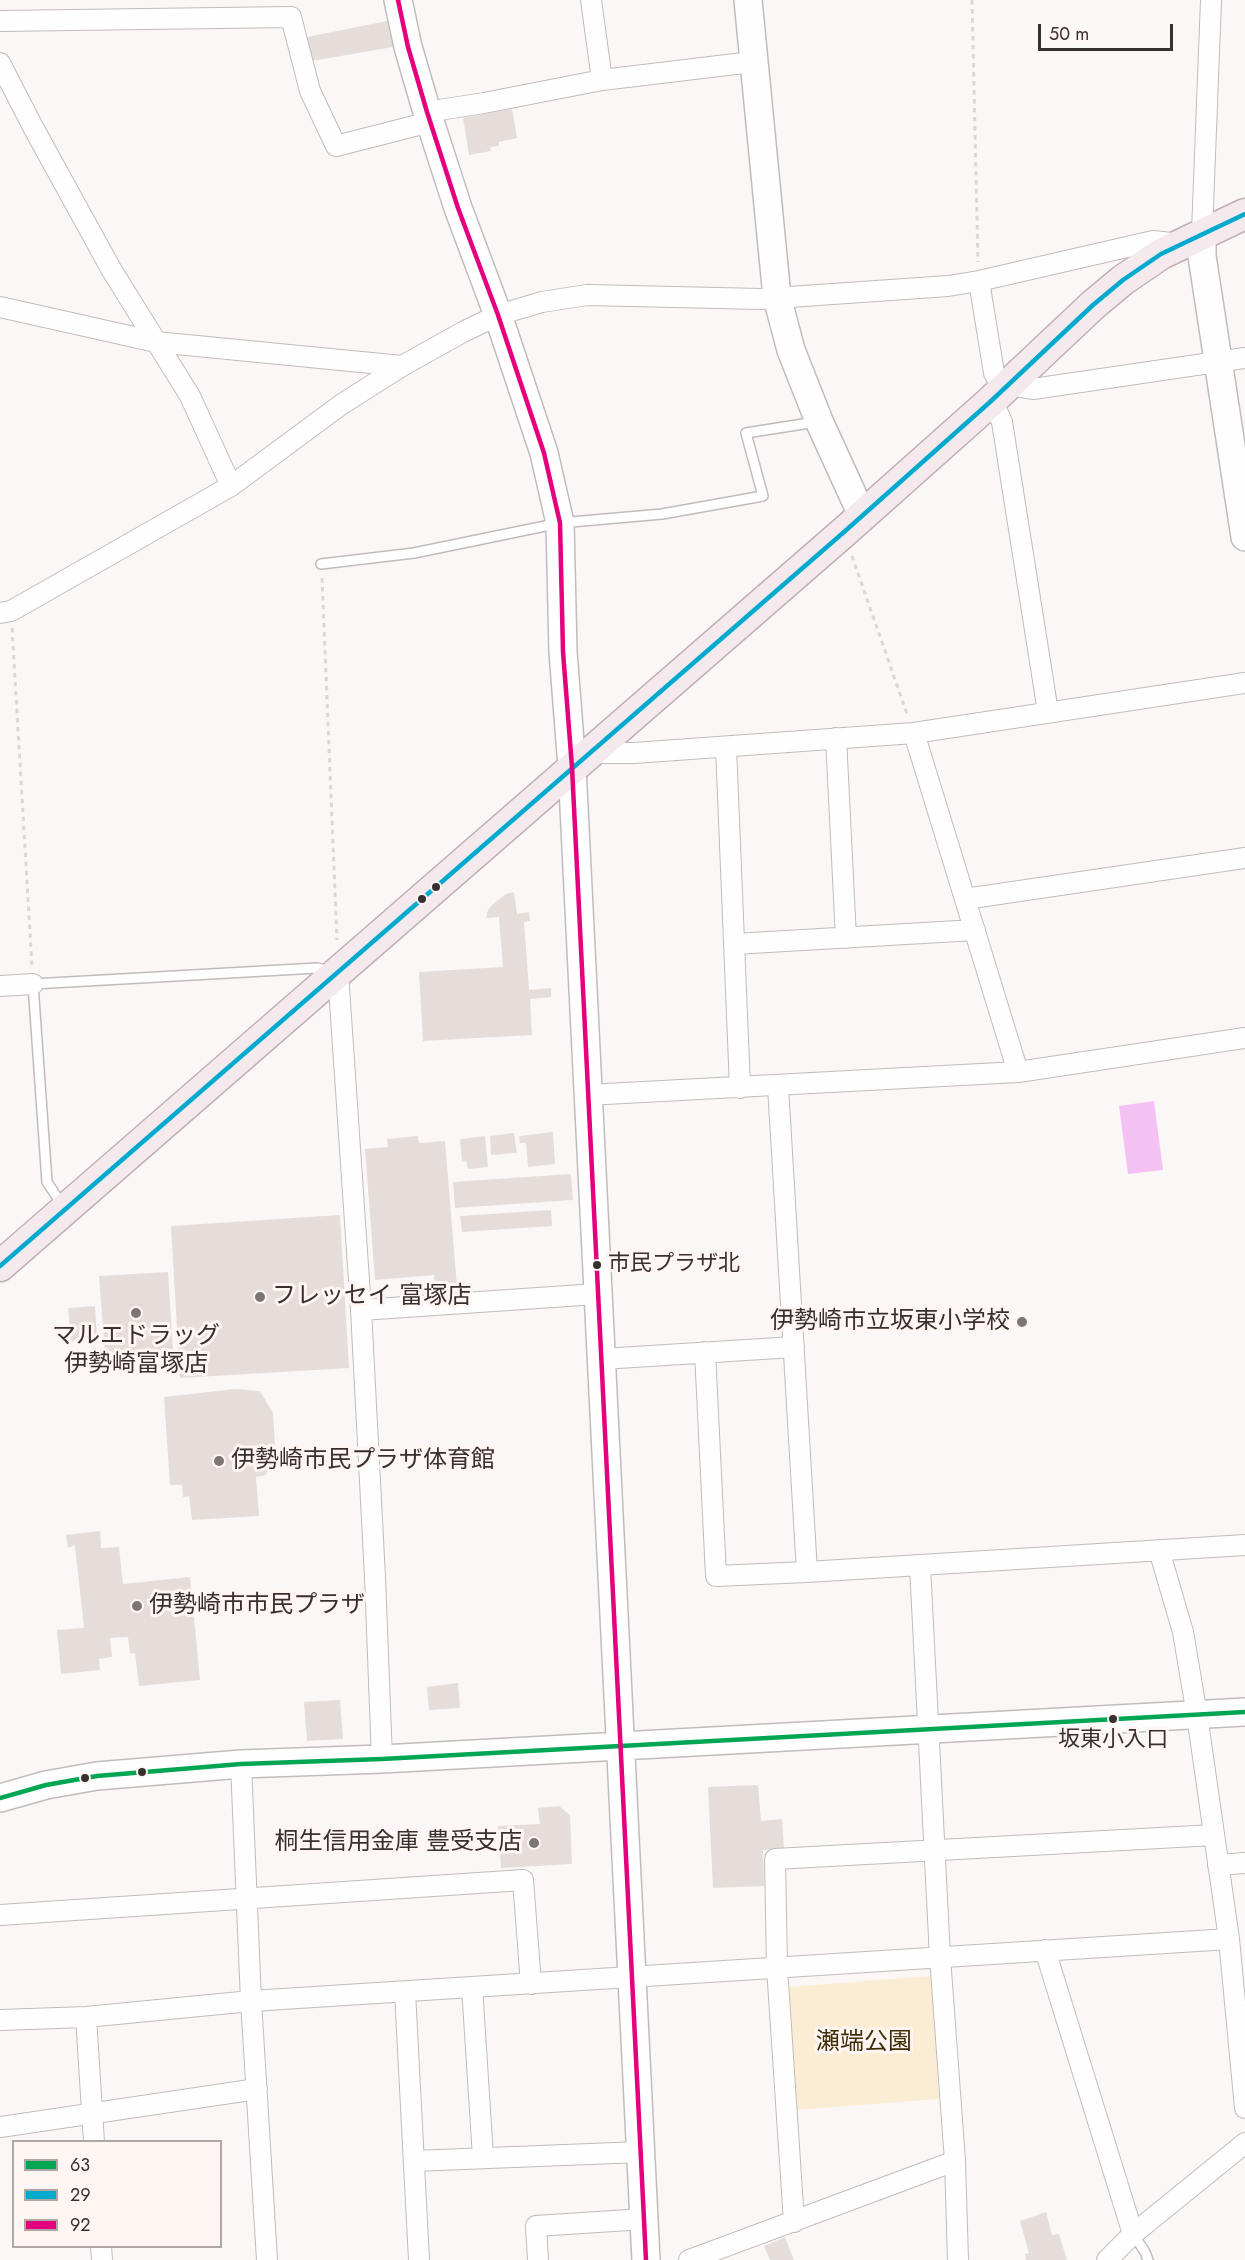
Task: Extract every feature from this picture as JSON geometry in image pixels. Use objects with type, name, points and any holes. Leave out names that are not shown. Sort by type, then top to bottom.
[{"type":"main road","points":[[0,1266],[853,523],[999,394],[1093,305],[1123,280],[1191,239],[1245,214]]},
{"type":"street","points":[[398,0],[408,47],[428,117],[544,453],[560,523],[563,652],[580,760],[587,1095],[646,2260]]},
{"type":"street","points":[[591,0],[602,80]]},
{"type":"street","points":[[748,0],[752,62],[777,297],[791,350],[819,421],[853,523]]},
{"type":"street","points":[[1211,0],[1191,239],[1202,256],[1232,360],[1244,521]]},
{"type":"street","points":[[0,21],[291,17],[310,91],[336,146],[428,117],[484,103],[602,80],[752,62]]},
{"type":"street","points":[[0,63],[77,207],[199,413],[231,486]]},
{"type":"street","points":[[6,612],[231,486],[312,424],[402,366],[462,332],[498,315],[542,302],[587,296],[761,299],[910,289],[979,281],[1153,241],[1191,239]]},
{"type":"street","points":[[979,281],[994,374],[998,380],[998,411],[1002,422],[1048,712]]},
{"type":"street","points":[[0,307],[156,342],[402,366]]},
{"type":"street","points":[[999,394],[1232,360]]},
{"type":"street","points":[[580,760],[634,753],[914,733],[1245,683]]},
{"type":"street","points":[[914,733],[1018,1072]]},
{"type":"street","points":[[837,738],[846,938]]},
{"type":"street","points":[[726,747],[740,1088]]},
{"type":"street","points":[[965,899],[1245,858]]},
{"type":"street","points":[[734,944],[975,930]]},
{"type":"street","points":[[338,973],[361,1310],[382,1759]]},
{"type":"street","points":[[0,986],[33,984]]},
{"type":"street","points":[[587,1095],[1018,1072],[1245,1038]]},
{"type":"street","points":[[778,1086],[807,1572]]},
{"type":"street","points":[[361,1310],[597,1294]]},
{"type":"street","points":[[602,1359],[794,1347]]},
{"type":"street","points":[[705,1352],[716,1576],[920,1566],[1245,1545]]},
{"type":"street","points":[[1159,1550],[1182,1632],[1197,1715],[1240,2005],[1245,2108]]},
{"type":"street","points":[[920,1566],[940,1957],[955,2161],[958,2260]]},
{"type":"street","points":[[0,1798],[46,1785],[97,1776],[241,1764],[382,1759],[1245,1712]]},
{"type":"street","points":[[241,1764],[251,2001],[267,2260]]},
{"type":"street","points":[[794,2222],[777,1967],[775,1860],[1214,1835]]},
{"type":"street","points":[[1218,1865],[1245,1863]]},
{"type":"street","points":[[0,1915],[523,1880],[531,1984]]},
{"type":"street","points":[[0,2020],[86,2017],[251,2001],[1229,1939]]},
{"type":"street","points":[[1045,1950],[1133,2234]]},
{"type":"street","points":[[472,1987],[483,2157]]},
{"type":"street","points":[[405,1992],[419,2260]]},
{"type":"street","points":[[86,2017],[94,2140]]},
{"type":"street","points":[[0,2127],[257,2089]]},
{"type":"street","points":[[1107,2260],[1133,2234],[1245,2143]]},
{"type":"street","points":[[414,2161],[640,2152]]},
{"type":"street","points":[[689,2260],[955,2161]]},
{"type":"street","points":[[538,2260],[537,2226],[644,2218]]},
{"type":"lane","points":[[321,564],[414,553],[560,523],[662,514],[763,496],[746,433],[819,421]]},
{"type":"lane","points":[[65,1210],[47,1182],[33,984],[317,968],[338,973]]},
{"type":"lane","points":[[1133,2234],[1148,2260]]},
{"type":"path","points":[[972,0],[979,281]]},
{"type":"path","points":[[853,523],[914,733]]},
{"type":"path","points":[[321,564],[338,973]]},
{"type":"path","points":[[6,612],[33,984]]},
{"type":"green space","name":"瀬端公園","points":[[931,1976],[939,2099],[797,2110],[789,1987]]},
{"type":"shaded area","points":[[1154,1101],[1163,1170],[1128,1174],[1119,1106]]},
{"type":"building","points":[[387,21],[393,47],[312,61],[307,37]]},
{"type":"building","points":[[512,109],[517,138],[499,142],[499,146],[490,147],[491,151],[469,155],[463,118]]},
{"type":"building","points":[[514,892],[517,914],[529,912],[530,921],[524,922],[529,990],[551,988],[551,997],[530,999],[532,1035],[423,1041],[419,972],[503,967],[499,917],[486,918],[493,904],[506,894]]},
{"type":"building","points":[[553,1132],[555,1164],[528,1167],[526,1143],[520,1143],[519,1136]]},
{"type":"building","points":[[514,1133],[517,1153],[491,1155],[490,1136]]},
{"type":"building","points":[[418,1136],[419,1143],[445,1141],[457,1287],[435,1288],[434,1275],[375,1280],[365,1149],[388,1147],[387,1139]]},
{"type":"building","points":[[485,1136],[488,1167],[468,1169],[466,1161],[462,1162],[460,1139]]},
{"type":"building","points":[[571,1174],[573,1200],[455,1208],[453,1182]]},
{"type":"building","points":[[551,1210],[552,1226],[462,1232],[460,1216]]},
{"type":"building","name":"フレッセイ 富塚店","points":[[340,1215],[349,1368],[180,1378],[171,1226]]},
{"type":"building","name":"マルエドラッグ 伊勢崎富塚店","points":[[168,1272],[173,1349],[105,1354],[99,1276]]},
{"type":"building","points":[[95,1306],[97,1339],[71,1341],[68,1308]]},
{"type":"building","name":"伊勢崎市民プラザ体育館","points":[[235,1389],[260,1391],[273,1413],[275,1447],[266,1475],[256,1477],[259,1516],[192,1520],[189,1496],[183,1497],[182,1485],[170,1485],[164,1397]]},
{"type":"building","name":"伊勢崎市市民プラザ","points":[[100,1531],[101,1548],[119,1547],[123,1584],[190,1577],[200,1680],[139,1686],[135,1653],[130,1654],[128,1637],[110,1638],[112,1657],[99,1659],[100,1670],[61,1674],[57,1630],[84,1628],[75,1545],[68,1548],[66,1535]]},
{"type":"building","points":[[458,1683],[460,1708],[429,1710],[427,1687]]},
{"type":"building","points":[[340,1700],[343,1739],[307,1741],[304,1702]]},
{"type":"building","points":[[758,1785],[761,1821],[782,1819],[784,1849],[763,1850],[764,1886],[713,1888],[708,1787]]},
{"type":"building","points":[[559,1806],[570,1815],[572,1864],[501,1868],[498,1826],[540,1824],[538,1808]]},
{"type":"building","points":[[1046,2212],[1052,2235],[1059,2234],[1067,2260],[1026,2260],[1025,2254],[1029,2253],[1020,2221]]},
{"type":"building","points":[[785,2237],[794,2260],[770,2260],[764,2246]]},
{"type":"transit line","name":"92","points":[[398,0],[408,47],[427,112],[458,208],[498,315],[544,453],[560,523],[563,652],[572,767],[646,2260]]},
{"type":"transit line","name":"29","points":[[0,1266],[844,532],[990,402],[1093,305],[1123,280],[1161,254],[1245,214]]},
{"type":"transit line","name":"63","points":[[0,1798],[46,1785],[97,1776],[241,1764],[382,1759],[1245,1712]]},
{"type":"place","name":"市民プラザ北","points":[[597,1265]]},
{"type":"place","name":"フレッセイ 富塚店","points":[[260,1297]]},
{"type":"place","name":"マルエドラッグ 伊勢崎富塚店","points":[[136,1313]]},
{"type":"place","name":"伊勢崎市立坂東小学校","points":[[1022,1322]]},
{"type":"place","name":"伊勢崎市民プラザ体育館","points":[[219,1461]]},
{"type":"place","name":"伊勢崎市市民プラザ","points":[[137,1606]]},
{"type":"place","name":"坂東小入口","points":[[1113,1719]]},
{"type":"place","name":"桐生信用金庫 豊受支店","points":[[534,1843]]}]
